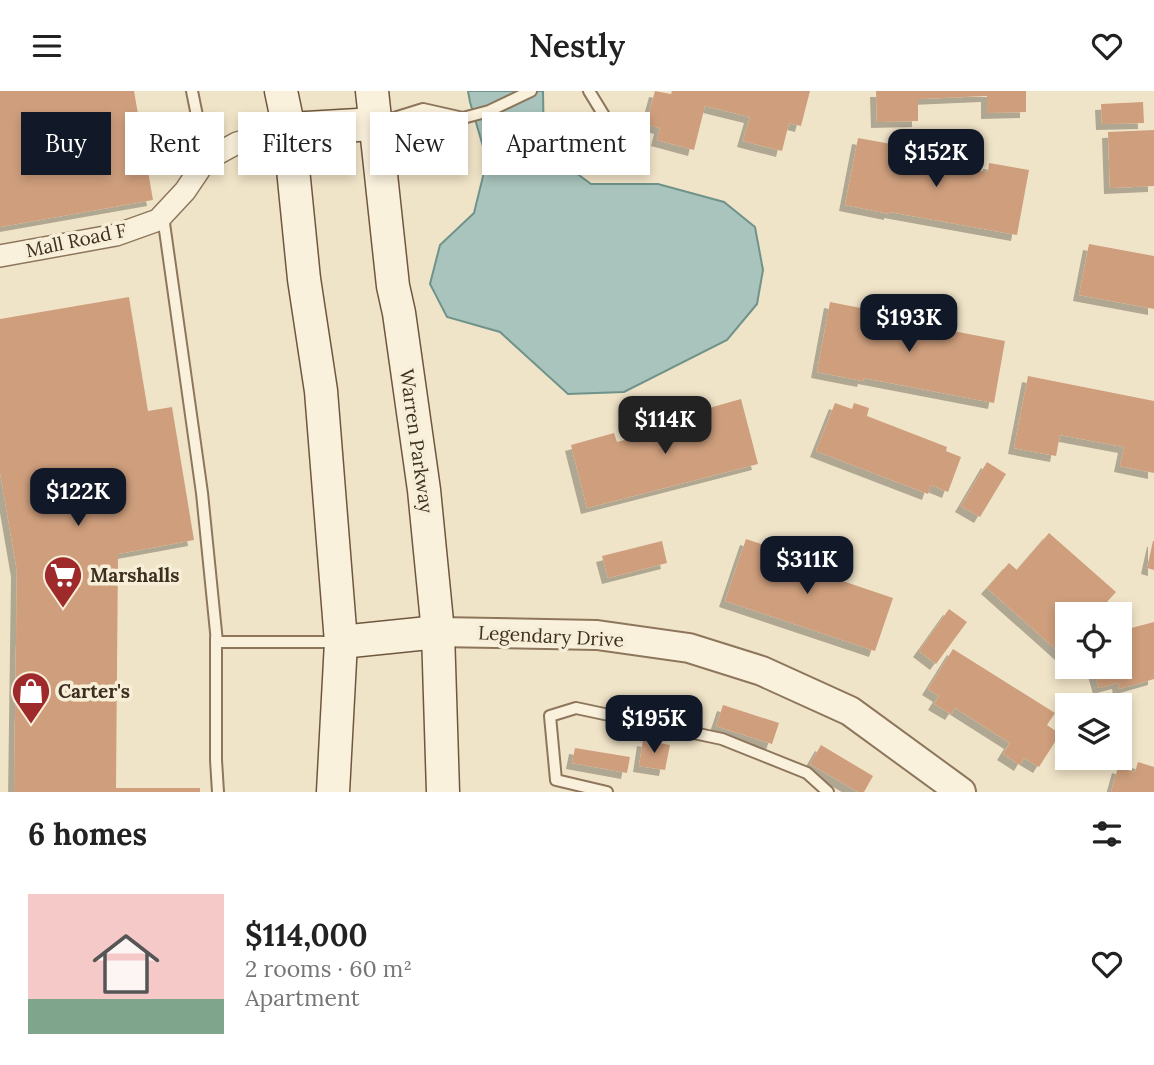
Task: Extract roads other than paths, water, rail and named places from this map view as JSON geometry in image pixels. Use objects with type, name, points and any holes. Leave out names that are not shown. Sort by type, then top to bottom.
[{"type":"main road","points":[[281,91],[285,112]]},
{"type":"main road","name":"Warren Parkway","points":[[372,91],[374,112]]},
{"type":"main road","points":[[294,175],[304,279],[321,391],[341,642],[333,792]]},
{"type":"main road","name":"Warren Parkway","points":[[381,175],[393,286],[424,490],[438,632],[443,792]]},
{"type":"main road","points":[[341,642],[438,632]]},
{"type":"street","name":"Mall Road F","points":[[0,256],[116,235],[158,220],[196,175]]},
{"type":"street","name":"Legendary Drive","points":[[438,632],[597,635],[689,648],[762,671],[850,711],[961,792]]},
{"type":"lane","points":[[192,91],[196,112]]},
{"type":"lane","points":[[468,117],[489,111],[531,91]]},
{"type":"lane","points":[[589,91],[602,112]]},
{"type":"lane","points":[[413,112],[423,109],[436,112]]},
{"type":"lane","points":[[163,215],[202,493],[216,638],[218,792]]},
{"type":"lane","points":[[216,638],[217,642],[341,642]]},
{"type":"lane","points":[[607,792],[556,781],[550,716],[576,708],[722,739],[807,773],[828,792]]},
{"type":"water","points":[[468,91],[543,91],[543,112],[482,112],[482,143]]},
{"type":"water","points":[[483,175],[579,175],[591,184],[658,184],[724,202],[755,227],[763,270],[757,304],[727,340],[624,392],[568,394],[500,332],[447,317],[430,284],[440,245],[474,213]]},
{"type":"place","name":"Marshalls","points":[[63,609]]},
{"type":"place","name":"Carter's","points":[[31,725]]}]
